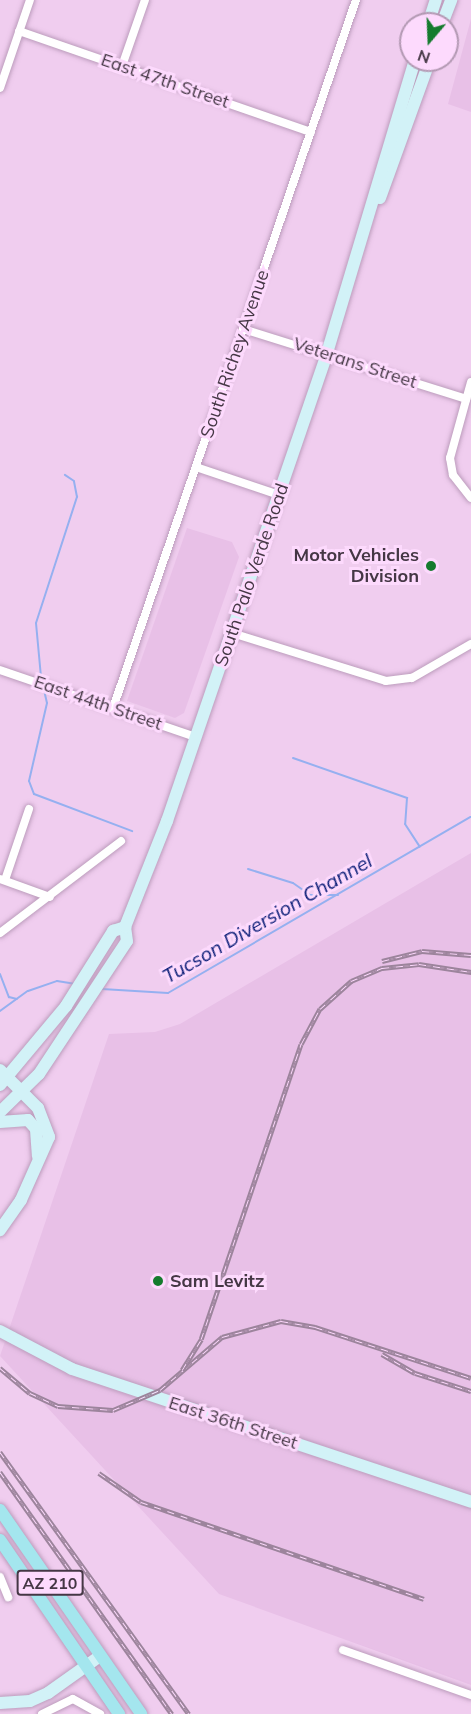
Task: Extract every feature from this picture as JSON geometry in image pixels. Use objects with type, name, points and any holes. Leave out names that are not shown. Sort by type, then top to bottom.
[{"type":"main road","name":"South Palo Verde Road","points":[[370,221],[412,72]]},
{"type":"main road","name":"South Palo Verde Road","points":[[0,1112],[22,1092],[88,1004],[127,941],[125,927],[196,737],[370,221],[426,72]]},
{"type":"main road","name":"South Palo Verde Road","points":[[3,1078],[66,1006],[113,932],[125,927]]},
{"type":"main road","points":[[0,1230],[38,1164],[48,1126],[22,1092],[3,1078]]},
{"type":"main road","points":[[0,1122],[28,1120],[40,1141],[38,1164]]},
{"type":"main road","name":"East 36th Street","points":[[0,1331],[72,1369],[471,1502]]},
{"type":"main road","name":"AZ 210","points":[[0,1510],[141,1714]]},
{"type":"main road","name":"AZ 210","points":[[0,1540],[119,1714]]},
{"type":"main road","points":[[0,1703],[30,1701],[100,1656]]},
{"type":"street","points":[[0,88],[30,0]]},
{"type":"street","points":[[122,66],[145,0]]},
{"type":"street","name":"South Richey Avenue","points":[[113,708],[356,0]]},
{"type":"street","name":"East 47th Street","points":[[19,31],[311,132]]},
{"type":"street","name":"Veterans Street","points":[[243,328],[466,399]]},
{"type":"street","points":[[471,382],[450,458],[453,476],[471,498]]},
{"type":"street","points":[[196,467],[279,495]]},
{"type":"street","points":[[232,633],[386,681],[412,678],[471,644]]},
{"type":"street","name":"East 44th Street","points":[[0,670],[196,737]]},
{"type":"street","points":[[29,809],[2,880],[50,897]]},
{"type":"street","points":[[0,933],[121,842]]},
{"type":"street","points":[[0,1577],[8,1597]]},
{"type":"street","points":[[344,1650],[471,1695]]},
{"type":"street","points":[[42,1714],[66,1700],[80,1700],[100,1714]]},
{"type":"shaded area","points":[[471,19],[471,112],[448,104],[457,72],[459,72],[459,63]]},
{"type":"shaded area","points":[[187,528],[232,542],[239,557],[184,713],[175,718],[127,701]]},
{"type":"shaded area","points":[[471,853],[471,1685],[219,1594],[0,1356],[109,1034],[155,1032],[180,1024]]},
{"type":"waterway","points":[[41,677],[36,623],[77,497],[74,481],[65,475]]},
{"type":"waterway","points":[[44,690],[47,703],[29,781],[34,794],[132,831]]},
{"type":"waterway","points":[[293,758],[407,798],[405,824],[420,847]]},
{"type":"waterway","name":"Tucson Diversion Channel","points":[[102,989],[168,993],[471,817]]},
{"type":"waterway","points":[[248,869],[293,883],[310,895],[338,895]]},
{"type":"waterway","points":[[0,974],[9,997],[17,999]]},
{"type":"waterway","name":"Tucson Diversion Channel","points":[[0,1011],[28,991],[57,981],[76,984]]},
{"type":"railway","points":[[382,961],[422,951],[471,955]]},
{"type":"railway","points":[[182,1370],[201,1339],[301,1044],[320,1009],[351,981],[382,968],[419,964],[471,972]]},
{"type":"railway","points":[[0,1368],[30,1393],[58,1406],[113,1410],[160,1390],[222,1337],[281,1321],[315,1327],[471,1378]]},
{"type":"railway","points":[[382,1354],[415,1373],[471,1391]]},
{"type":"railway","points":[[0,1452],[189,1714]]},
{"type":"railway","points":[[0,1472],[172,1714]]},
{"type":"railway","points":[[99,1473],[141,1502],[424,1599]]},
{"type":"place","name":"Motor Vehicles Division","points":[[431,566]]},
{"type":"place","name":"Sam Levitz","points":[[158,1281]]}]
